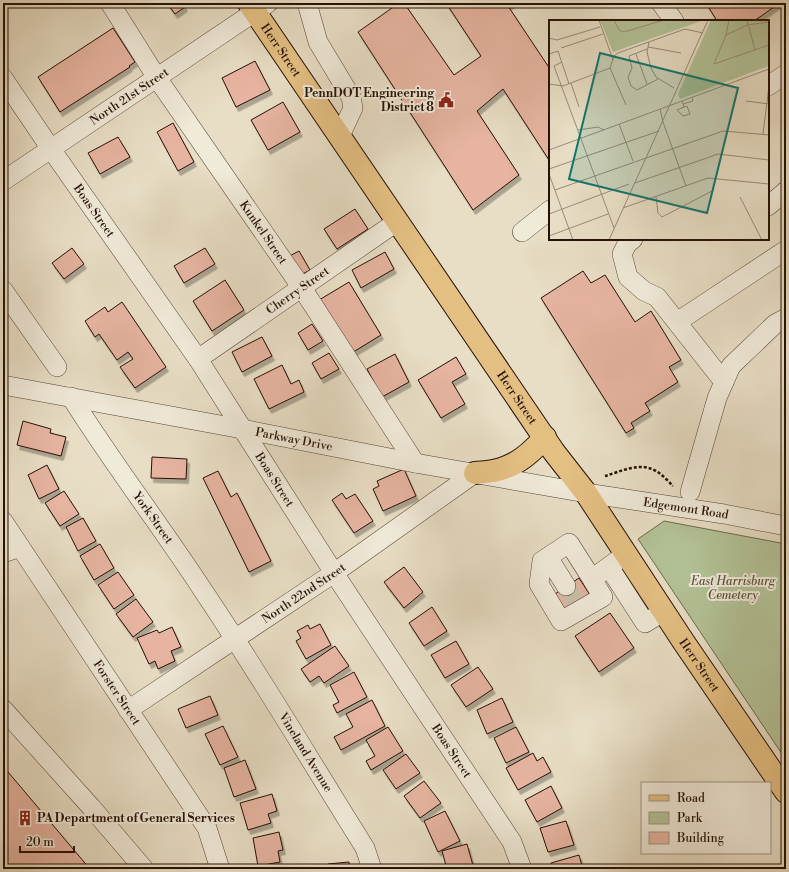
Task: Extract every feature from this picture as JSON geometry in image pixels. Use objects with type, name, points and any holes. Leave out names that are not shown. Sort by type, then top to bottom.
[{"type":"main road","name":"Herr Street","points":[[257,6],[340,136],[545,437],[586,493],[786,792]]},
{"type":"main road","points":[[475,473],[500,470],[512,464],[525,457],[536,448],[545,437]]},
{"type":"street","name":"Kunkel Street","points":[[110,3],[158,78],[302,288],[415,463]]},
{"type":"street","points":[[307,3],[318,42],[351,97],[353,108],[340,136]]},
{"type":"street","points":[[661,3],[673,20]]},
{"type":"street","name":"North 21st Street","points":[[3,181],[158,78],[257,6]]},
{"type":"street","points":[[769,85],[786,74]]},
{"type":"street","name":"Boas Street","points":[[3,78],[198,358],[334,573],[512,842],[522,869]]},
{"type":"street","points":[[769,86],[786,88]]},
{"type":"street","points":[[769,205],[786,191]]},
{"type":"street","points":[[522,232],[549,211]]},
{"type":"street","name":"Cherry Street","points":[[198,358],[398,221]]},
{"type":"street","points":[[632,240],[627,244],[622,254],[628,277],[644,291],[656,297],[724,382]]},
{"type":"street","points":[[677,322],[786,250]]},
{"type":"street","points":[[3,290],[57,367]]},
{"type":"street","points":[[683,490],[717,398],[731,366],[775,324],[786,318]]},
{"type":"street","name":"Parkway Drive","points":[[3,385],[242,429],[415,463],[586,493]]},
{"type":"street","name":"York Street","points":[[71,397],[115,465],[235,638]]},
{"type":"street","name":"North 22nd Street","points":[[128,710],[334,573],[475,473]]},
{"type":"street","name":"Edgemont Road","points":[[586,493],[786,526]]},
{"type":"street","name":"Forster Street","points":[[3,521],[11,550],[128,710],[207,828],[220,869]]},
{"type":"street","points":[[569,543],[592,579],[602,597],[579,607],[561,621],[539,584],[542,561],[569,543]]},
{"type":"street","points":[[592,579],[626,554]]},
{"type":"street","points":[[548,557],[566,586]]},
{"type":"street","points":[[609,567],[645,623],[664,611]]},
{"type":"street","name":"Vineland Avenue","points":[[235,638],[365,848],[372,869]]},
{"type":"street","points":[[3,708],[92,807],[144,869]]},
{"type":"path","points":[[586,493],[597,479],[636,467],[648,467],[655,470],[683,490]]},
{"type":"green space","name":"East Harrisburg Cemetery","points":[[664,521],[786,544],[786,760],[638,539]]},
{"type":"building","points":[[167,3],[183,3],[185,7],[175,14]]},
{"type":"building","name":"PennDOT Engineering District 8","points":[[399,3],[404,3],[454,75],[481,56],[446,3],[513,3],[508,6],[549,68],[549,160],[503,89],[477,111],[519,175],[473,210],[358,32]]},
{"type":"building","points":[[706,3],[780,3],[755,20],[716,20]]},
{"type":"building","points":[[113,28],[135,62],[129,66],[130,67],[60,112],[38,77]]},
{"type":"building","points":[[255,61],[270,90],[236,107],[222,78]]},
{"type":"building","points":[[283,102],[300,132],[268,150],[251,120]]},
{"type":"building","points":[[173,123],[194,162],[178,171],[157,132]]},
{"type":"building","points":[[118,137],[130,157],[100,174],[88,153]]},
{"type":"building","points":[[355,209],[368,229],[337,249],[324,229]]},
{"type":"building","points":[[72,248],[84,264],[64,279],[52,263]]},
{"type":"building","points":[[205,248],[215,264],[184,283],[174,266]]},
{"type":"building","points":[[299,251],[310,270],[297,277],[286,258]]},
{"type":"building","points":[[385,252],[394,269],[361,288],[352,270]]},
{"type":"building","points":[[583,271],[591,283],[605,275],[635,322],[651,311],[681,360],[669,367],[678,382],[645,403],[650,411],[631,423],[634,428],[626,433],[541,298]]},
{"type":"building","points":[[225,280],[244,310],[212,331],[193,301]]},
{"type":"building","points":[[349,282],[381,335],[350,354],[319,300]]},
{"type":"building","points":[[122,302],[166,367],[135,388],[120,367],[133,359],[128,352],[117,360],[99,334],[95,337],[85,321],[105,307],[108,312]]},
{"type":"building","points":[[312,324],[323,341],[308,350],[298,333]]},
{"type":"building","points":[[262,337],[272,356],[242,372],[232,352]]},
{"type":"building","points":[[329,353],[339,369],[321,379],[312,363]]},
{"type":"building","points":[[395,354],[409,382],[382,397],[367,369]]},
{"type":"building","points":[[456,357],[466,374],[452,382],[465,404],[441,418],[418,380]]},
{"type":"building","points":[[282,365],[291,384],[299,380],[304,392],[269,409],[254,379]]},
{"type":"building","points":[[23,421],[51,429],[50,433],[66,437],[61,456],[17,445]]},
{"type":"building","points":[[152,457],[187,459],[186,479],[151,478]]},
{"type":"building","points":[[47,465],[59,489],[39,499],[28,475]]},
{"type":"building","points":[[404,469],[416,496],[383,511],[373,489],[379,486],[377,481]]},
{"type":"building","points":[[218,471],[231,497],[237,493],[271,561],[249,572],[203,478]]},
{"type":"building","points":[[64,491],[79,514],[60,526],[45,503]]},
{"type":"building","points":[[342,493],[346,499],[355,494],[373,521],[354,533],[332,500]]},
{"type":"building","points":[[83,518],[96,541],[78,551],[66,527]]},
{"type":"building","points":[[100,544],[114,568],[94,580],[80,556]]},
{"type":"building","points":[[404,567],[423,592],[404,608],[384,582]]},
{"type":"building","points":[[118,572],[134,595],[114,609],[98,585]]},
{"type":"building","points":[[579,578],[590,595],[560,615],[549,598]]},
{"type":"building","points":[[136,599],[153,622],[133,637],[116,614]]},
{"type":"building","points":[[432,607],[447,631],[424,646],[409,623]]},
{"type":"building","points":[[610,613],[634,648],[599,672],[575,636]]},
{"type":"building","points":[[320,624],[331,645],[306,659],[296,641],[301,638],[297,631],[308,625],[310,629]]},
{"type":"building","points":[[172,627],[181,647],[171,651],[175,661],[158,669],[155,661],[149,664],[137,638],[157,630],[159,633]]},
{"type":"building","points":[[456,641],[469,664],[445,678],[431,655]]},
{"type":"building","points":[[335,646],[349,666],[324,683],[319,676],[310,682],[301,669]]},
{"type":"building","points":[[478,667],[493,689],[466,707],[451,685]]},
{"type":"building","points":[[354,672],[367,697],[337,713],[333,705],[339,702],[330,685]]},
{"type":"building","points":[[210,696],[218,715],[186,728],[178,709]]},
{"type":"building","points":[[502,698],[513,722],[487,734],[477,710]]},
{"type":"building","points":[[372,700],[385,726],[341,750],[334,737],[353,727],[346,714]]},
{"type":"building","points":[[223,726],[238,757],[220,765],[205,734]]},
{"type":"building","points":[[388,727],[403,751],[371,770],[366,761],[375,756],[366,740]]},
{"type":"building","points":[[516,727],[529,752],[506,763],[494,738]]},
{"type":"building","points":[[533,753],[537,761],[543,757],[551,772],[518,790],[506,768]]},
{"type":"building","points":[[406,754],[420,773],[396,789],[383,770]]},
{"type":"building","points":[[245,760],[256,789],[234,797],[224,768]]},
{"type":"building","name":"PA Department of General Services","points":[[3,766],[90,869],[3,869]]},
{"type":"building","points":[[424,781],[441,803],[420,818],[404,796]]},
{"type":"building","points":[[551,786],[562,808],[537,822],[525,800]]},
{"type":"building","points":[[272,794],[277,811],[268,814],[271,823],[248,830],[240,803]]},
{"type":"building","points":[[445,811],[460,841],[438,852],[424,821]]},
{"type":"building","points":[[566,821],[574,845],[548,852],[540,828]]},
{"type":"building","points":[[279,832],[283,850],[278,851],[280,862],[258,866],[253,838]]},
{"type":"building","points":[[467,844],[474,869],[447,869],[442,851]]},
{"type":"building","points":[[579,855],[583,869],[553,869],[551,863]]},
{"type":"building","points":[[349,862],[350,869],[329,869],[328,864]]},
{"type":"tunnel","points":[[566,586],[577,604]]},
{"type":"place","name":"PennDOT Engineering District 8","points":[[446,100]]},
{"type":"place","name":"PA Department of General Services","points":[[25,818]]}]
